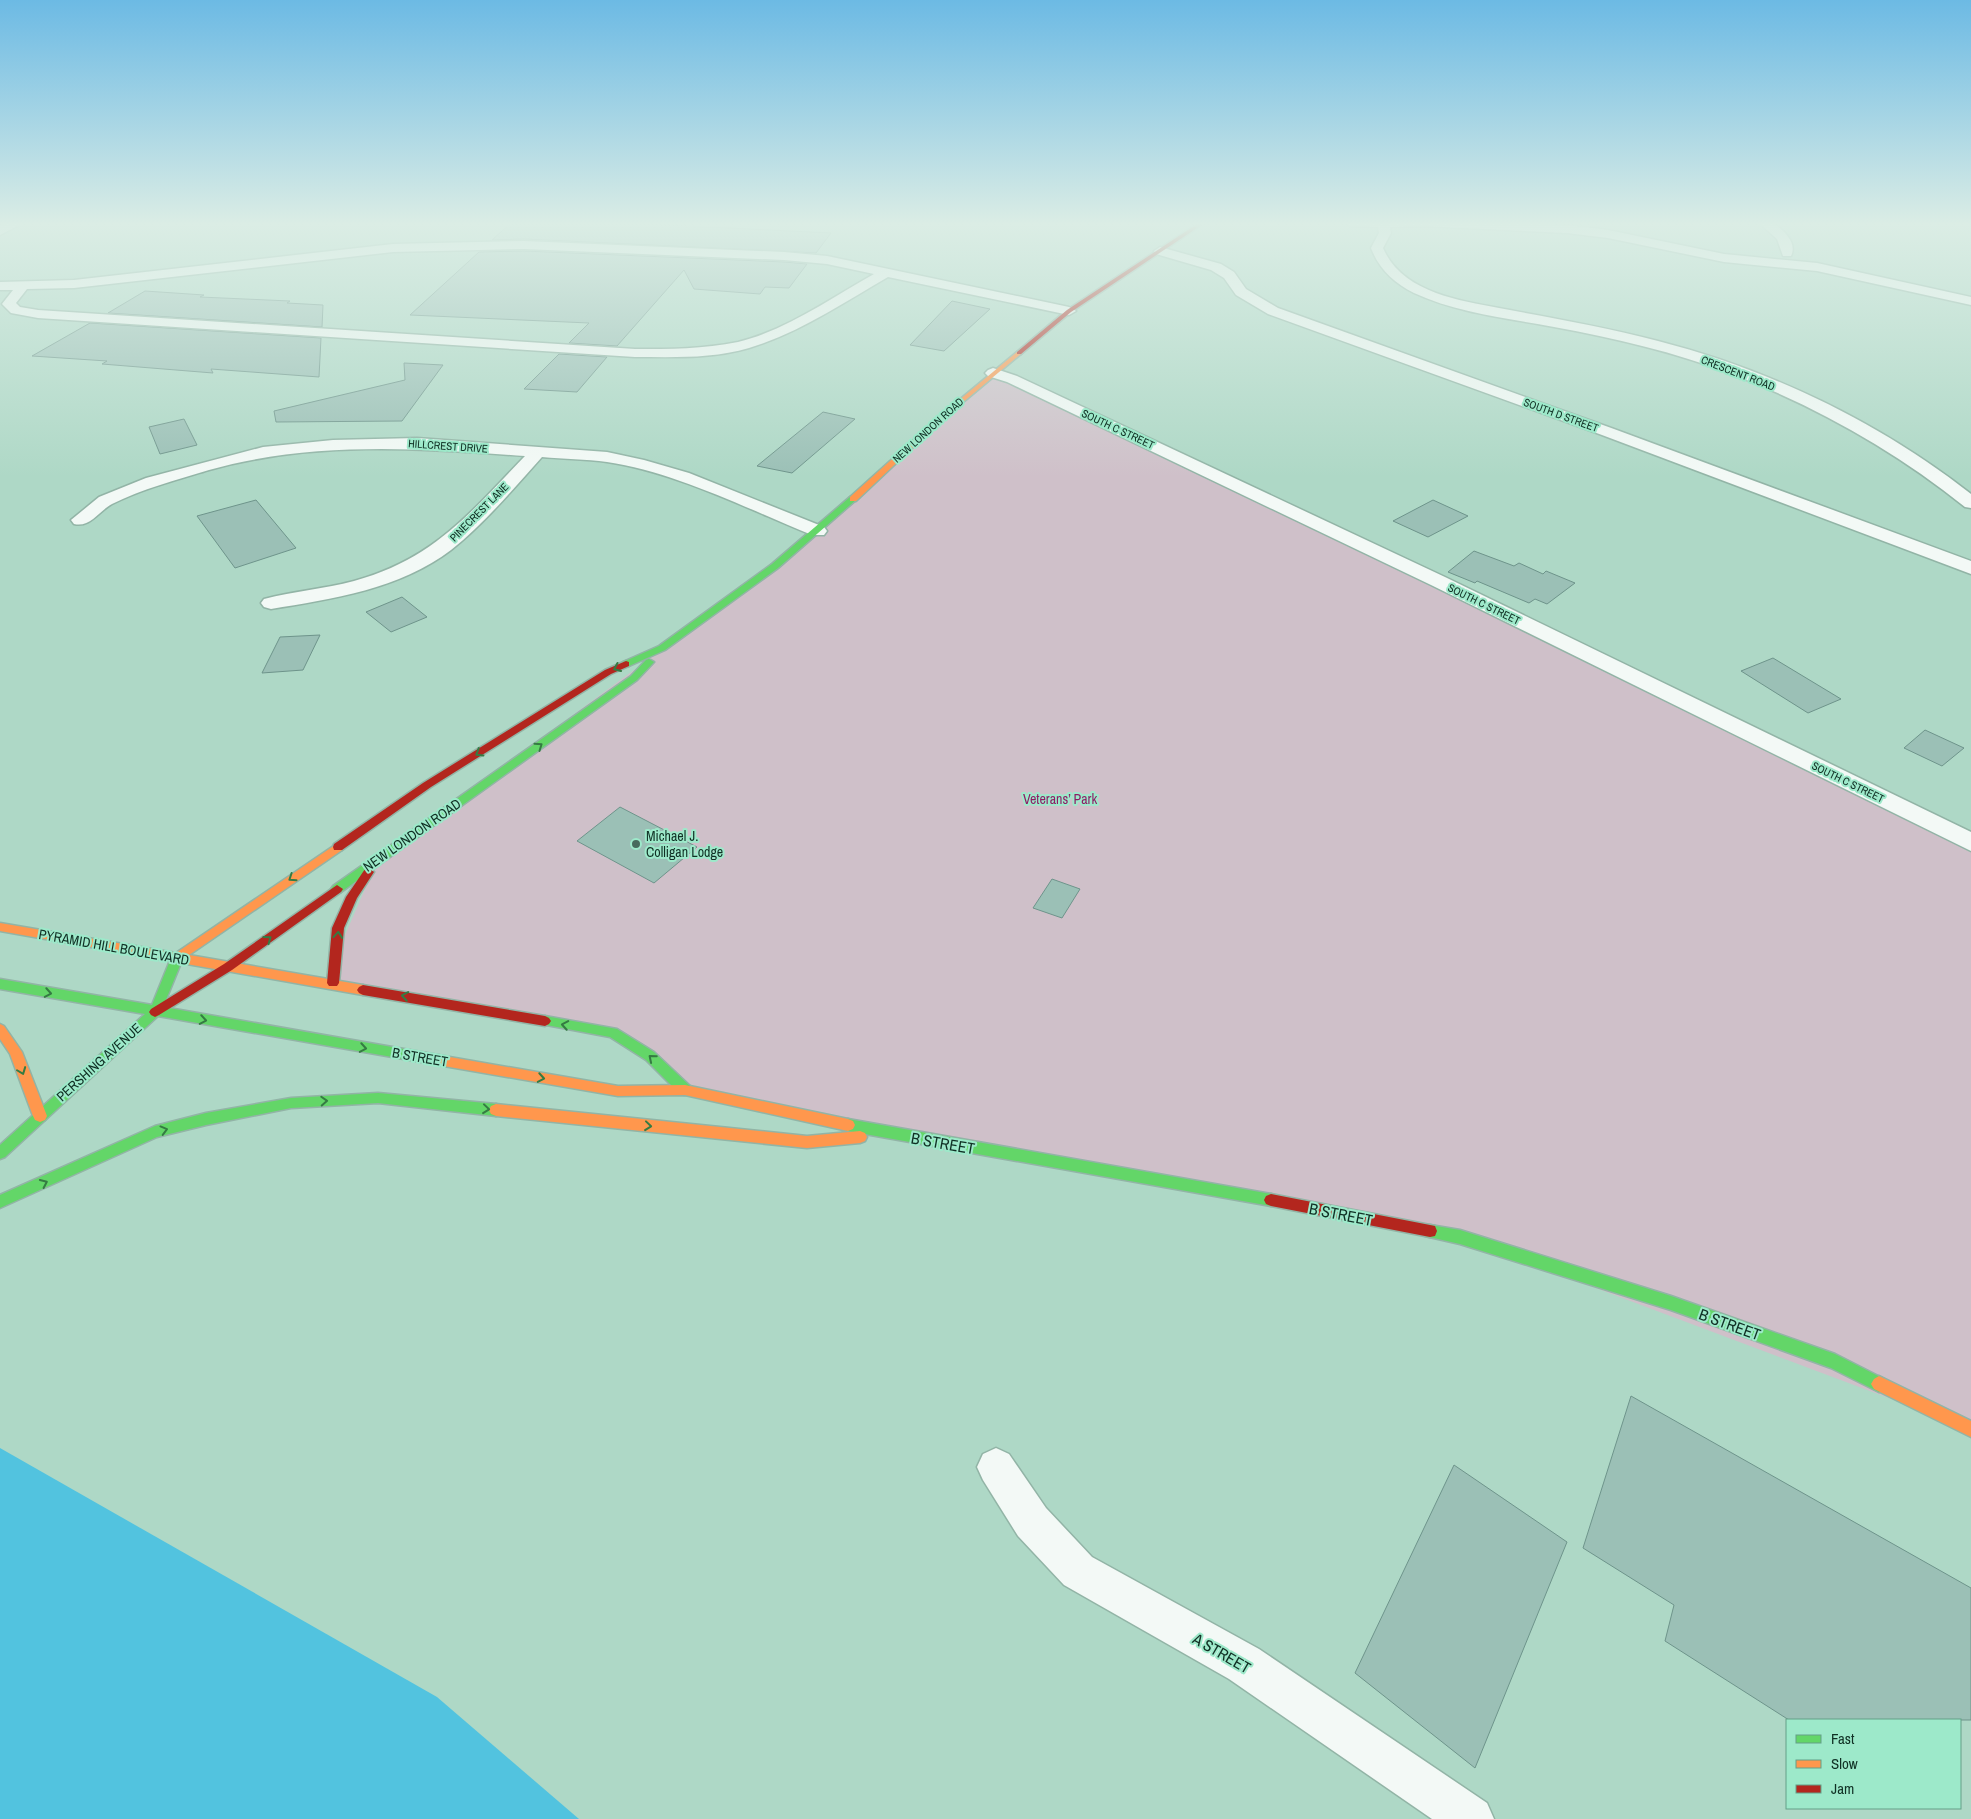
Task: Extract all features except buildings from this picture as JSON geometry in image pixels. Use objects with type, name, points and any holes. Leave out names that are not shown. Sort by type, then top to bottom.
[{"type":"main road","name":"NEW LONDON ROAD","points":[[155,1012],[228,967],[634,678],[662,648],[775,566],[818,531],[993,372],[1075,307]]},
{"type":"main road","name":"NEW LONDON ROAD","points":[[178,958],[427,785],[608,672],[662,648]]},
{"type":"main road","points":[[333,983],[338,928],[352,897],[378,859]]},
{"type":"main road","name":"PYRAMID HILL BOULEVARD","points":[[0,927],[228,967]]},
{"type":"main road","name":"PERSHING AVENUE","points":[[0,1153],[155,1012],[178,958]]},
{"type":"main road","points":[[228,967],[333,983],[613,1033],[650,1056],[685,1090]]},
{"type":"main road","points":[[0,984],[155,1012]]},
{"type":"main road","name":"B STREET","points":[[155,1012],[618,1091],[685,1090],[889,1134],[1225,1192],[1460,1237],[1671,1303],[1835,1362],[1971,1429]]},
{"type":"main road","points":[[0,1029],[16,1052],[40,1116]]},
{"type":"main road","points":[[0,1202],[155,1132],[206,1119],[291,1103],[378,1098],[807,1142],[889,1134]]},
{"type":"street","points":[[12,307],[16,310],[38,314],[635,353],[683,353],[724,349],[773,334],[823,307]]},
{"type":"street","points":[[1049,307],[1069,311]]},
{"type":"street","name":"SOUTH D STREET","points":[[1266,307],[1971,568]]},
{"type":"street","name":"CRESCENT ROAD","points":[[1472,307],[1653,344],[1711,362],[1817,405],[1884,441],[1950,485],[1971,503]]},
{"type":"street","name":"SOUTH C STREET","points":[[993,372],[1012,379],[1438,581],[1971,842]]},
{"type":"street","name":"HILLCREST DRIVE","points":[[80,520],[105,501],[152,482],[204,466],[263,452],[333,445],[417,443],[607,457],[644,465],[683,477],[818,531]]},
{"type":"street","name":"PINECREST LANE","points":[[271,603],[341,592],[405,569],[442,547],[465,528],[538,452]]},
{"type":"street","name":"A STREET","points":[[996,1467],[1032,1522],[1078,1571],[1244,1664],[1471,1819]]},
{"type":"green space","name":"Veterans’ Park","points":[[993,373],[1971,842],[1971,1429],[1460,1237],[685,1090],[613,1033],[333,983],[335,958],[378,859],[775,566]]},
{"type":"water","points":[[0,1448],[437,1697],[579,1819],[0,1819]]},
{"type":"traffic: fast","points":[[626,664],[662,648],[775,566],[853,499]]},
{"type":"traffic: fast","points":[[337,889],[634,678],[649,662]]},
{"type":"traffic: fast","points":[[0,1153],[155,1012],[177,958]]},
{"type":"traffic: fast","points":[[0,984],[438,1060]]},
{"type":"traffic: fast","points":[[545,1021],[613,1033],[650,1056],[685,1090]]},
{"type":"traffic: fast","points":[[0,1202],[155,1132],[206,1119],[291,1103],[378,1098],[496,1110]]},
{"type":"traffic: fast","points":[[848,1125],[1271,1200]]},
{"type":"traffic: fast","points":[[1430,1231],[1460,1237],[1671,1303],[1835,1362],[1879,1384]]},
{"type":"traffic: slow","points":[[853,499],[942,417],[1019,353]]},
{"type":"traffic: slow","points":[[177,958],[338,847]]},
{"type":"traffic: slow","points":[[0,927],[363,990]]},
{"type":"traffic: slow","points":[[0,1029],[16,1052],[40,1116]]},
{"type":"traffic: slow","points":[[438,1060],[618,1091],[685,1090],[848,1125]]},
{"type":"traffic: slow","points":[[496,1110],[807,1142],[860,1137]]},
{"type":"traffic: slow","points":[[1879,1384],[1971,1429]]},
{"type":"traffic: jam","points":[[1019,353],[1075,307]]},
{"type":"traffic: jam","points":[[338,847],[427,785],[608,672],[626,664]]},
{"type":"traffic: jam","points":[[333,983],[338,928],[352,897],[369,872]]},
{"type":"traffic: jam","points":[[155,1012],[228,967],[337,889]]},
{"type":"traffic: jam","points":[[363,990],[545,1021]]},
{"type":"traffic: jam","points":[[1271,1200],[1430,1231]]},
{"type":"place","name":"Michael J. Colligan Lodge","points":[[636,844]]}]
